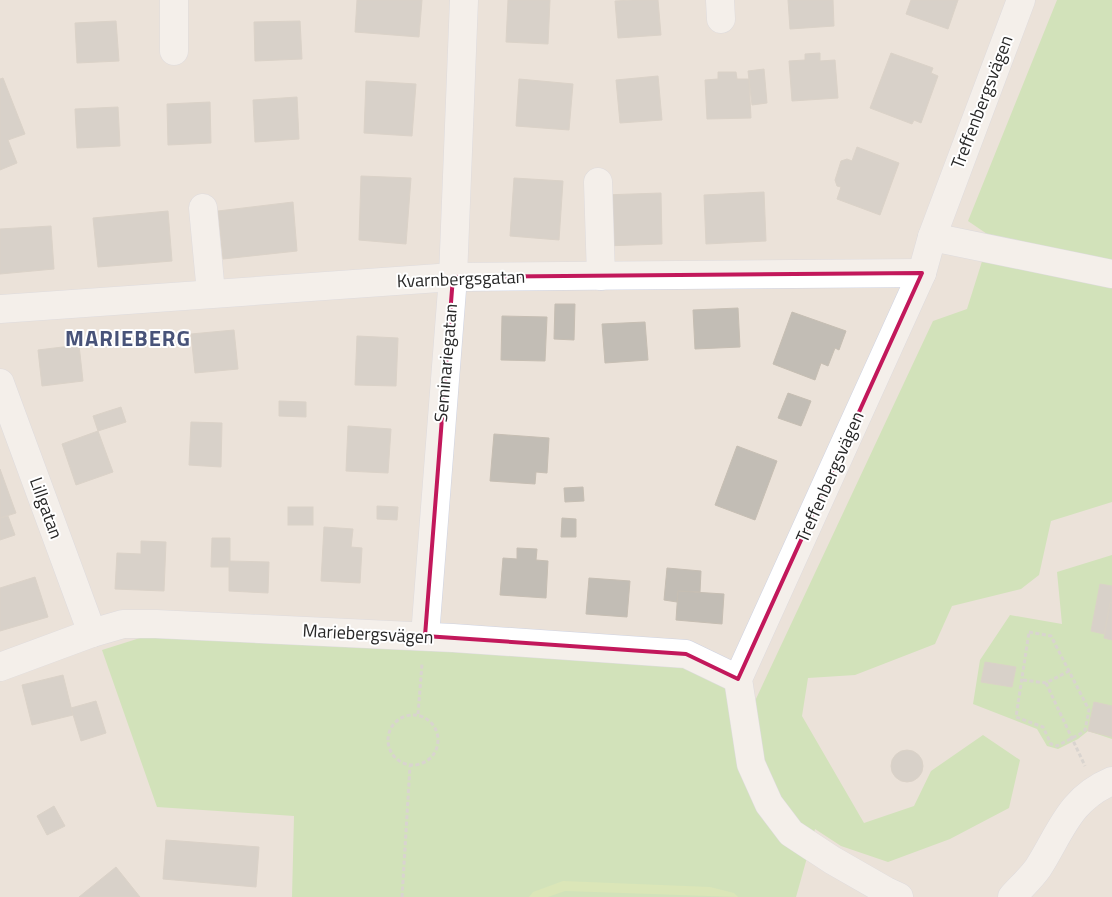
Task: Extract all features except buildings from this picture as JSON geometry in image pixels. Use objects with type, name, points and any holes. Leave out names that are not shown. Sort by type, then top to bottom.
[{"type":"street","points":[[174,0],[174,51]]},
{"type":"street","name":"Seminariegatan","points":[[425,636],[453,277],[464,0]]},
{"type":"street","name":"Treffenbergsvägen","points":[[738,679],[922,273],[932,237],[1021,0]]},
{"type":"street","points":[[598,182],[601,276]]},
{"type":"street","points":[[203,208],[211,293]]},
{"type":"street","points":[[932,237],[1112,274]]},
{"type":"street","name":"Kvarnbergsgatan","points":[[0,309],[453,277],[922,273]]},
{"type":"street","name":"Lillgatan","points":[[0,383],[92,633]]},
{"type":"street","name":"Mariebergsvägen","points":[[0,667],[92,633],[123,624],[156,624],[425,636],[686,654],[738,679]]},
{"type":"street","points":[[738,679],[751,764],[769,804],[791,833],[832,860],[899,897]]},
{"type":"street","points":[[1012,897],[1037,870],[1072,810],[1096,788],[1112,781]]},
{"type":"path","points":[[1029,632],[1051,636],[1089,710],[1085,730],[1073,740],[1057,746],[1051,744],[1043,727],[1016,717],[1023,680],[1029,632]]},
{"type":"path","points":[[418,714],[425,636]]},
{"type":"path","points":[[1023,680],[1046,683],[1069,671]]},
{"type":"path","points":[[1046,683],[1073,740]]},
{"type":"path","points":[[418,714],[434,726],[438,735],[438,745],[435,754],[428,761],[420,766],[410,766],[401,763],[393,757],[388,748],[387,739],[390,728],[397,720],[418,714]]},
{"type":"path","points":[[402,897],[410,766]]},
{"type":"highlighted area","points":[[922,273],[738,679],[686,654],[425,636],[453,277]]},
{"type":"green space","points":[[1057,0],[1112,0],[1112,502],[1051,521],[1039,575],[1021,589],[952,606],[935,644],[855,675],[808,678],[802,716],[864,823],[914,806],[931,771],[983,735],[1020,760],[1009,808],[950,839],[888,862],[841,846],[815,829],[796,897],[292,897],[294,816],[157,807],[102,650],[159,632],[679,658],[755,701],[933,321],[967,309],[990,236],[968,221]]},
{"type":"green space","points":[[1112,555],[1112,739],[1088,731],[1078,739],[1058,749],[1047,746],[1037,729],[973,704],[980,660],[1010,615],[1062,624],[1057,572]]},
{"type":"green space","points":[[563,881],[710,887],[734,893],[738,897],[565,891],[548,897],[529,897],[533,892]]},
{"type":"district","name":"MARIEBERG","points":[[128,338]]}]
